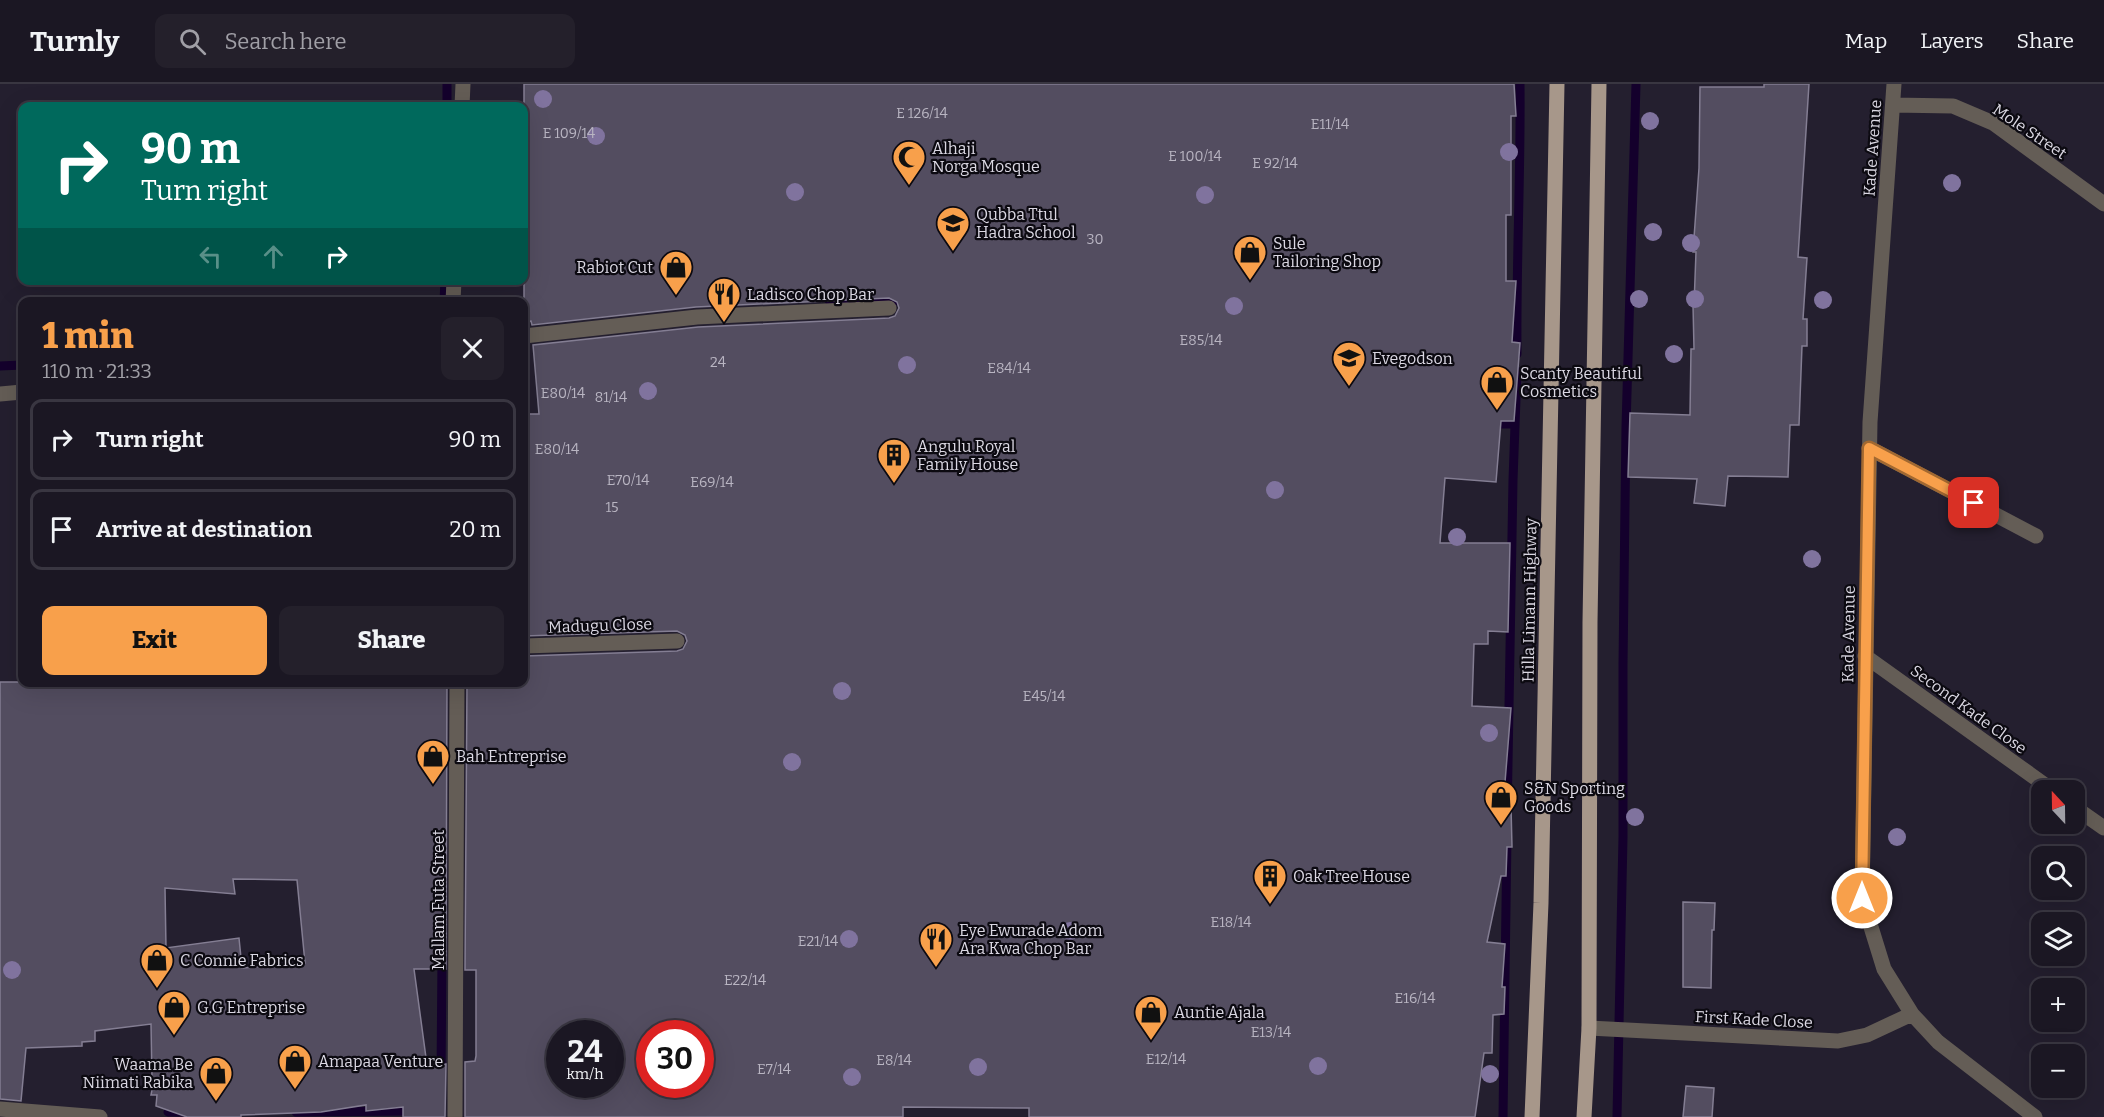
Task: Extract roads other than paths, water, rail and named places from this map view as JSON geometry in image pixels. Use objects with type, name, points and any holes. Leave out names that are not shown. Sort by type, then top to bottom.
[{"type":"main road","name":"Hilla Limann Highway","points":[[1532,1117],[1541,891],[1557,84]]},
{"type":"main road","points":[[1584,1117],[1589,1028],[1590,622],[1599,84]]},
{"type":"street","points":[[462,102],[463,84]]},
{"type":"street","name":"Kade Avenue","points":[[1894,84],[1869,448],[1862,898],[1884,969],[1912,1014],[1938,1042],[2035,1117]]},
{"type":"street","name":"Mole Street","points":[[1893,105],[1953,106],[1993,123],[2104,204]]},
{"type":"street","points":[[528,336],[697,317],[889,308]]},
{"type":"street","points":[[0,394],[18,392]]},
{"type":"street","points":[[1869,448],[2036,536]]},
{"type":"street","name":"Madugu Close","points":[[528,646],[677,641]]},
{"type":"street","name":"Second Kade Close","points":[[1865,657],[2038,780]]},
{"type":"street","name":"Mallam Futa Street","points":[[455,1117],[457,687]]},
{"type":"street","points":[[2085,815],[2104,828]]},
{"type":"street","name":"First Kade Close","points":[[1589,1028],[1838,1041],[1868,1035],[1912,1014]]},
{"type":"street","points":[[0,1109],[100,1117]]},
{"type":"waterway","points":[[447,84],[447,102]]},
{"type":"waterway","points":[[1517,354],[1520,84]]},
{"type":"waterway","points":[[1617,1117],[1623,837],[1626,427],[1636,84]]},
{"type":"waterway","points":[[444,297],[445,285]]},
{"type":"waterway","points":[[829,295],[829,300],[877,302],[906,300]]},
{"type":"waterway","points":[[0,366],[18,365]]},
{"type":"waterway","points":[[1507,819],[1517,371]]},
{"type":"waterway","points":[[1491,426],[1515,424]]},
{"type":"waterway","points":[[1503,1117],[1507,836]]},
{"type":"waterway","points":[[441,1076],[442,958]]},
{"type":"waterway","points":[[177,1102],[168,1112],[186,1112]]},
{"type":"waterway","points":[[296,1112],[414,1111]]},
{"type":"place","name":"Alhaji Norga Mosque","points":[[909,186]]},
{"type":"place","name":"Qubba Ttul Hadra School","points":[[953,252]]},
{"type":"place","name":"Sule Tailoring Shop","points":[[1250,281]]},
{"type":"place","name":"Rabiot Cut","points":[[676,296]]},
{"type":"place","name":"Ladisco Chop Bar","points":[[724,323]]},
{"type":"place","name":"Evegodson","points":[[1349,387]]},
{"type":"place","name":"Scanty Beautiful Cosmetics","points":[[1497,411]]},
{"type":"place","name":"Angulu Royal Family House","points":[[894,484]]},
{"type":"place","name":"Bah Entreprise","points":[[433,785]]},
{"type":"place","name":"S&N Sporting Goods","points":[[1501,826]]},
{"type":"place","name":"Oak Tree House","points":[[1270,905]]},
{"type":"place","name":"Eye Ewurade Adom Ara Kwa Chop Bar","points":[[936,968]]},
{"type":"place","name":"C Connie Fabrics","points":[[157,989]]},
{"type":"place","name":"G.G Entreprise","points":[[174,1036]]},
{"type":"place","name":"Auntie Ajala","points":[[1151,1041]]},
{"type":"place","name":"Amapaa Venture","points":[[295,1090]]},
{"type":"place","name":"Waama Be Niimati Rabika","points":[[216,1102]]}]
